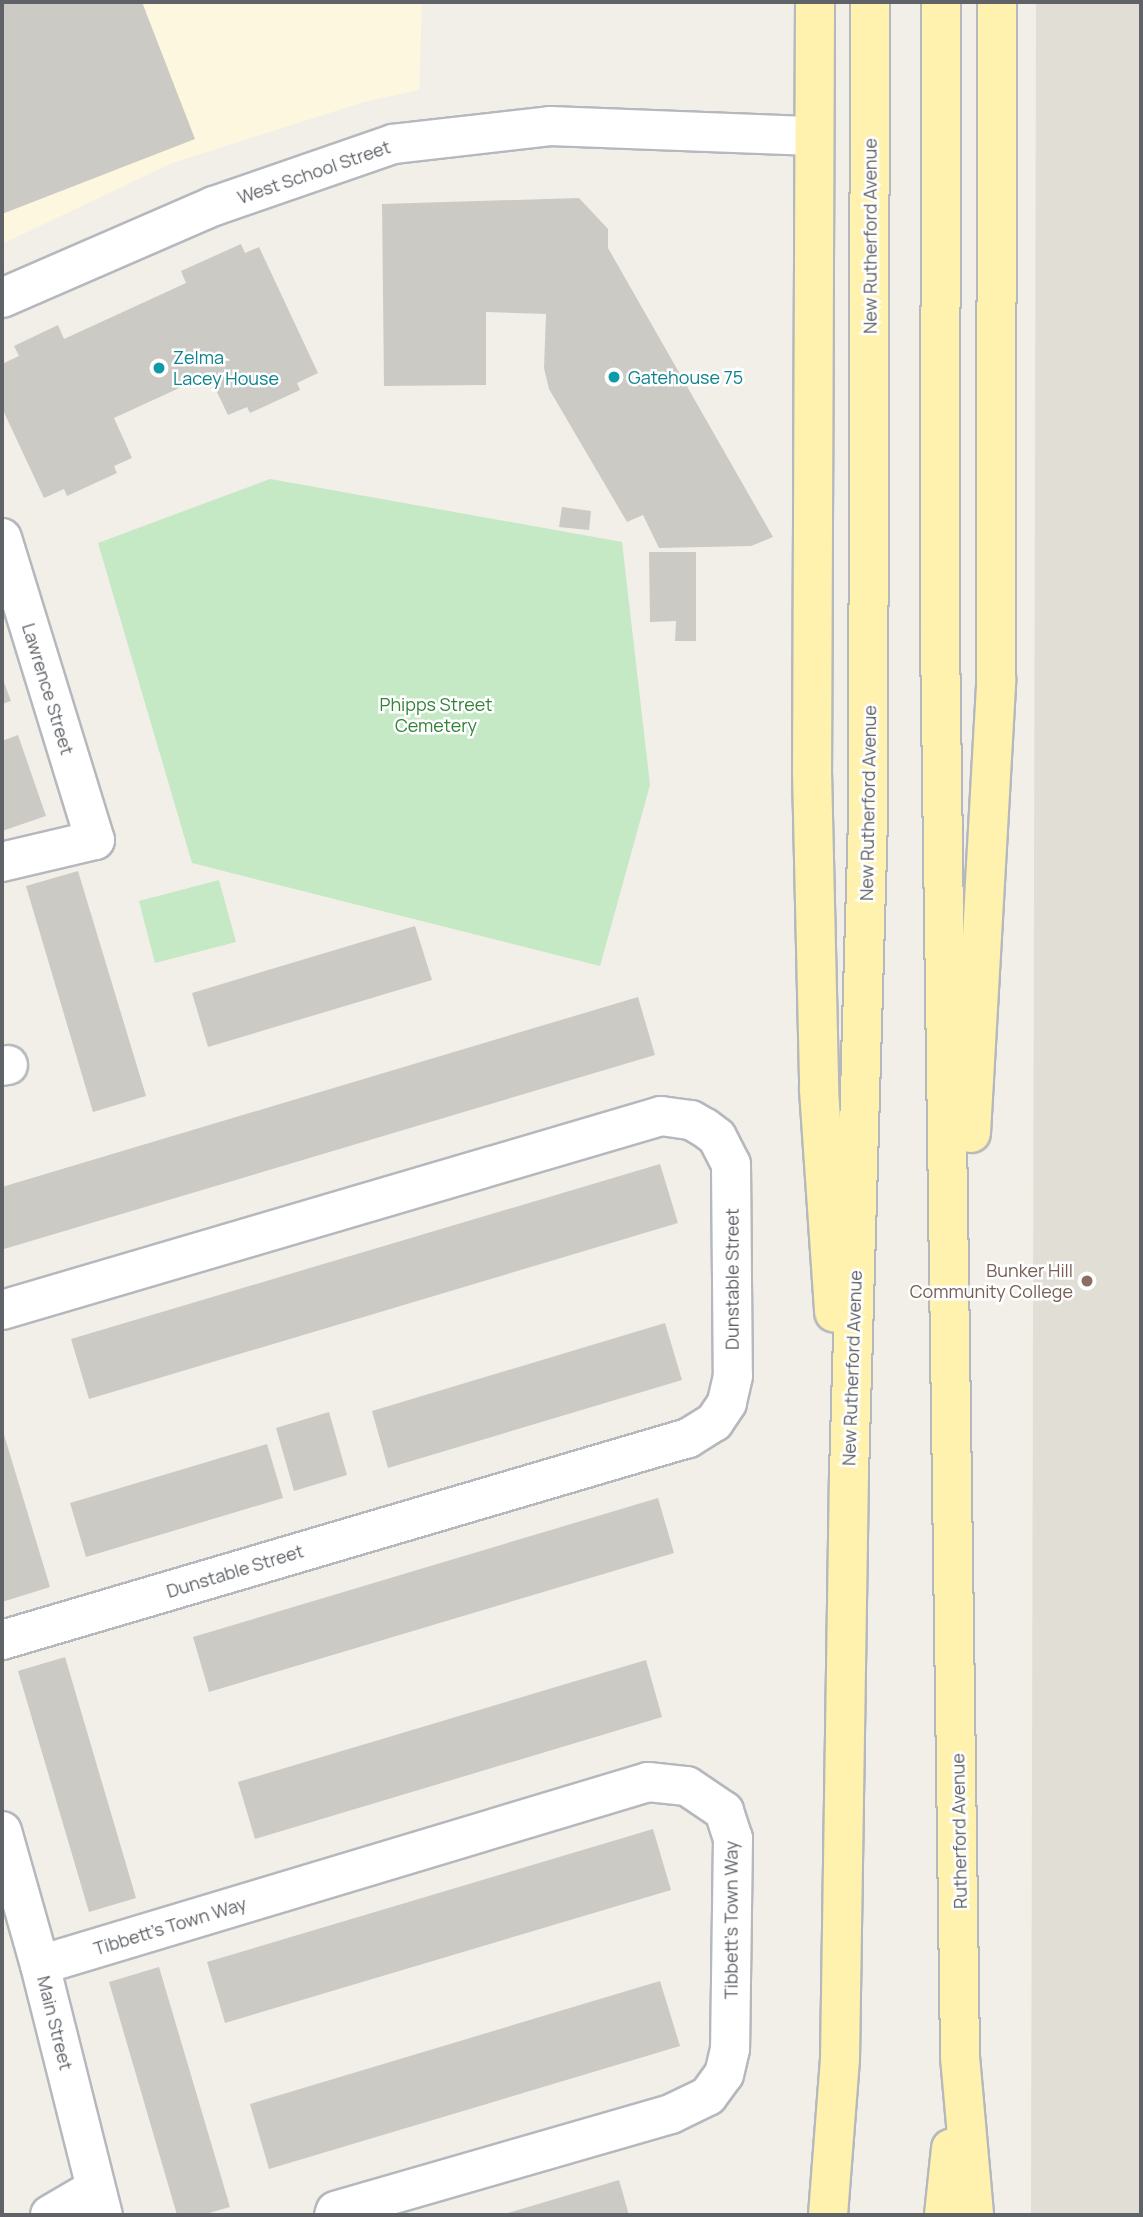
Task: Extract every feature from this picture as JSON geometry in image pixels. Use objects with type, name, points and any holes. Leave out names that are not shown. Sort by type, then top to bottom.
[{"type":"main road","name":"New Rutherford Avenue","points":[[815,2],[812,771],[819,1090],[826,1236],[849,1475]]},
{"type":"main road","name":"New Rutherford Avenue","points":[[849,1475],[869,805],[870,2]]},
{"type":"main road","points":[[940,2],[940,614],[953,1446]]},
{"type":"main road","points":[[953,1446],[996,680],[997,2]]},
{"type":"main road","name":"Rutherford Avenue","points":[[953,1446],[960,2057],[974,2215]]},
{"type":"main road","points":[[828,2215],[840,2059],[849,1475]]},
{"type":"main road","points":[[944,2215],[960,2057]]},
{"type":"main road","points":[[840,2059],[855,2215]]},
{"type":"street","name":"West School Street","points":[[2,299],[214,206],[394,144],[550,126],[814,136]]},
{"type":"street","name":"Lawrence Street","points":[[2,538],[95,839],[2,862]]},
{"type":"street","name":"Dunstable Street","points":[[2,1310],[661,1116],[691,1120],[705,1128],[717,1137],[731,1164],[733,1376],[727,1403],[714,1422],[688,1438],[2,1640]]},
{"type":"street","name":"Tibbett's Town Way","points":[[40,1965],[648,1782],[687,1786],[703,1794],[724,1811],[733,1838],[730,2049],[724,2074],[708,2096],[671,2114],[336,2211],[334,2215]]},
{"type":"street","name":"Main Street","points":[[2,1832],[40,1965],[99,2202]]},
{"type":"street","points":[[50,2215],[99,2202]]},
{"type":"shaded area","points":[[2,2],[422,2],[419,90],[367,101],[172,163],[2,244]]},
{"type":"shaded area","name":"Bunker Hill Community College","points":[[1036,2],[1141,2],[1141,2215],[1031,2215]]},
{"type":"green space","name":"Phipps Street Cemetery","points":[[270,479],[622,542],[650,785],[600,966],[192,863],[98,543]]},
{"type":"green space","points":[[219,880],[236,942],[155,963],[139,901]]},
{"type":"building","points":[[2,2],[142,2],[195,139],[2,214]]},
{"type":"building","name":"Gatehouse 75","points":[[579,198],[608,229],[608,248],[773,537],[751,546],[659,548],[643,515],[627,522],[549,389],[544,368],[546,314],[486,312],[486,385],[384,386],[382,204]]},
{"type":"building","name":"Zelma Lacey House","points":[[241,244],[245,253],[259,247],[318,373],[297,383],[300,390],[250,413],[247,407],[228,415],[214,386],[217,385],[212,373],[114,418],[132,458],[114,466],[117,473],[67,496],[64,489],[44,498],[2,408],[2,364],[19,356],[14,346],[58,325],[64,339],[186,283],[181,271]]},
{"type":"building","points":[[562,507],[591,511],[589,530],[559,527]]},
{"type":"building","points":[[649,552],[696,552],[696,641],[675,641],[676,621],[650,622]]},
{"type":"building","points":[[2,677],[11,701],[2,704]]},
{"type":"building","points":[[18,735],[46,816],[2,831],[2,741]]},
{"type":"building","points":[[78,871],[146,1096],[93,1112],[26,886]]},
{"type":"building","points":[[415,926],[432,980],[208,1047],[192,993]]},
{"type":"building","points":[[638,997],[655,1055],[4,1249],[2,1187]]},
{"type":"building","points":[[660,1164],[678,1223],[89,1399],[71,1339]]},
{"type":"building","points":[[665,1323],[682,1380],[388,1468],[372,1411]]},
{"type":"building","points":[[329,1412],[347,1475],[294,1491],[276,1428]]},
{"type":"building","points":[[2,1428],[50,1587],[2,1602]]},
{"type":"building","points":[[267,1444],[283,1498],[86,1557],[70,1503]]},
{"type":"building","points":[[658,1498],[674,1553],[209,1692],[193,1637]]},
{"type":"building","points":[[65,1657],[136,1898],[89,1912],[18,1671]]},
{"type":"building","points":[[646,1660],[662,1717],[255,1839],[238,1782]]},
{"type":"building","points":[[653,1829],[671,1890],[225,2023],[207,1962]]},
{"type":"building","points":[[159,1967],[230,2207],[202,2215],[177,2215],[109,1982]]},
{"type":"building","points":[[660,1981],[680,2046],[269,2169],[250,2104]]},
{"type":"building","points":[[619,2180],[629,2215],[501,2215]]},
{"type":"place","name":"Zelma Lacey House","points":[[159,368]]},
{"type":"place","name":"Gatehouse 75","points":[[614,377]]},
{"type":"place","name":"Bunker Hill Community College","points":[[1087,1281]]}]
